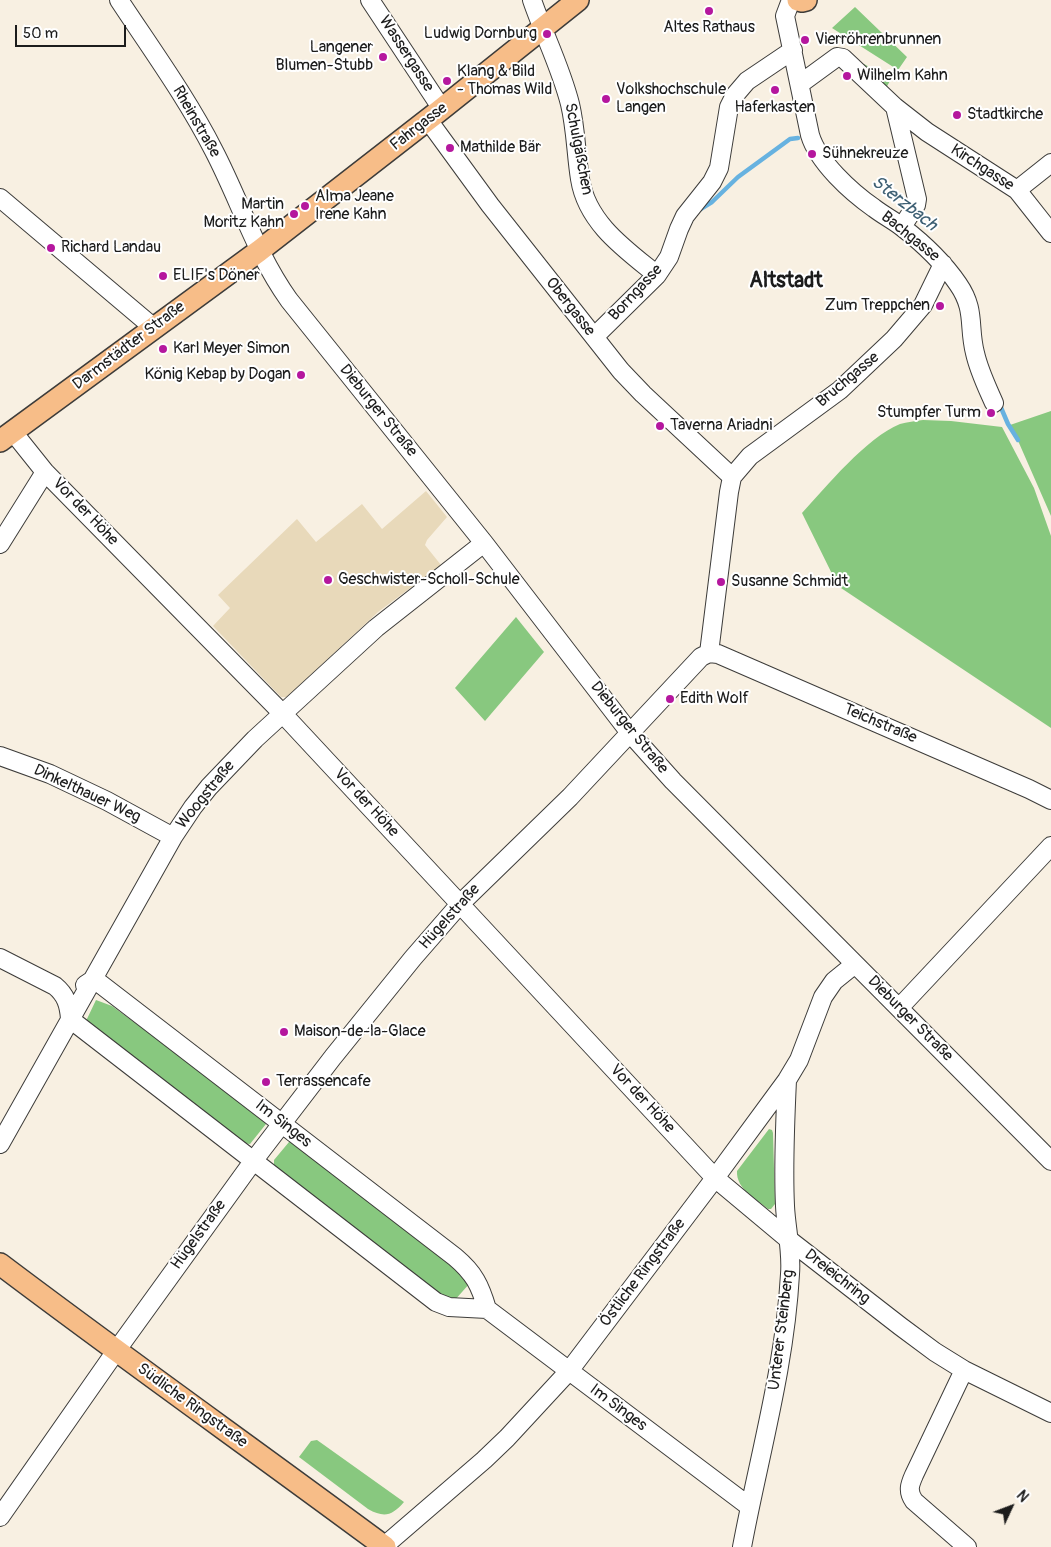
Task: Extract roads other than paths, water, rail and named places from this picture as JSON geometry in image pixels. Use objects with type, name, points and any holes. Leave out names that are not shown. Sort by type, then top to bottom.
[{"type":"main road","name":"Fahrgasse","points":[[259,251],[578,0]]},
{"type":"main road","points":[[798,0],[806,0]]},
{"type":"main road","name":"Darmstädter Straße","points":[[6,437],[259,251]]},
{"type":"main road","name":"Südliche Ringstraße","points":[[0,1264],[384,1547]]},
{"type":"street","name":"Rheinstraße","points":[[119,0],[203,129],[259,251]]},
{"type":"street","name":"Wassergasse","points":[[370,0],[435,114]]},
{"type":"street","name":"Schulgäßchen","points":[[532,0],[568,96],[575,125],[580,181],[586,199],[594,216],[614,240],[657,275]]},
{"type":"street","name":"Bachgasse","points":[[791,0],[785,16],[814,148],[826,164],[862,199],[905,222],[943,264],[958,284],[970,306],[975,354],[978,366],[994,403]]},
{"type":"street","name":"Borngasse","points":[[594,337],[657,275],[669,257],[685,216],[712,182],[719,168],[730,102],[747,81],[793,50]]},
{"type":"street","name":"Kirchgasse","points":[[800,84],[837,57],[843,58],[895,108],[927,132],[1017,190],[1051,233]]},
{"type":"street","points":[[895,108],[917,199],[916,205],[905,222]]},
{"type":"street","name":"Obergasse","points":[[435,114],[490,205],[621,371],[732,477]]},
{"type":"street","points":[[1017,190],[1051,163]]},
{"type":"street","points":[[0,198],[154,328]]},
{"type":"street","name":"Dieburger Straße","points":[[259,251],[277,284],[289,300],[484,542],[630,733],[673,781],[1051,1161]]},
{"type":"street","name":"Bruchgasse","points":[[732,477],[750,456],[840,390],[894,339],[923,305],[943,264]]},
{"type":"street","name":"Vor der Höhe","points":[[6,437],[45,472],[283,714],[715,1178]]},
{"type":"street","points":[[0,544],[45,472]]},
{"type":"street","points":[[709,653],[726,511],[732,477]]},
{"type":"street","name":"Woogstraße","points":[[0,1144],[173,837],[193,807],[219,776],[255,739],[376,628],[484,542]]},
{"type":"street","name":"Hügelstraße","points":[[0,1518],[116,1351],[254,1160],[339,1050],[460,904],[570,797],[701,657],[709,653]]},
{"type":"street","name":"Teichstraße","points":[[709,653],[727,658],[1030,789],[1051,800]]},
{"type":"street","name":"Dinkelthauer Weg","points":[[0,756],[50,774],[107,801],[173,837]]},
{"type":"street","points":[[899,1008],[1051,846]]},
{"type":"street","points":[[0,958],[54,986],[60,991],[69,1006],[70,1019],[436,1302],[449,1307],[487,1309]]},
{"type":"street","name":"Östliche Ringstraße","points":[[384,1547],[484,1460],[519,1426],[569,1371],[788,1080],[799,1060],[823,997],[834,981],[855,964]]},
{"type":"street","points":[[54,986],[77,988],[94,979]]},
{"type":"street","name":"Im Singes","points":[[94,979],[466,1267],[476,1279],[487,1309],[750,1506]]},
{"type":"street","name":"Unterer Steinberg","points":[[742,1547],[777,1384],[790,1274],[785,1206],[784,1143],[788,1080]]},
{"type":"street","name":"Dreieichring","points":[[715,1178],[788,1239],[934,1352],[964,1370],[1051,1413]]},
{"type":"street","points":[[964,1370],[914,1475],[909,1490],[914,1501],[967,1547]]},
{"type":"waterway","name":"Sterzbach","points":[[699,210],[712,202],[738,177],[790,139],[798,138]]},
{"type":"waterway","name":"Sterzbach","points":[[999,403],[1008,424],[1018,440]]},
{"type":"place","name":"Altes Rathaus","points":[[709,11]]},
{"type":"place","name":"Ludwig Dornburg","points":[[547,34]]},
{"type":"place","name":"Vierröhrenbrunnen","points":[[805,40]]},
{"type":"place","name":"Langener Blumen-Stubb","points":[[383,57]]},
{"type":"place","name":"Wilhelm Kahn","points":[[847,76]]},
{"type":"place","name":"Klang & Bild - Thomas Wild","points":[[447,81]]},
{"type":"place","name":"Haferkasten","points":[[775,90]]},
{"type":"place","name":"Volkshochschule Langen","points":[[606,99]]},
{"type":"place","name":"Stadtkirche","points":[[957,115]]},
{"type":"place","name":"Mathilde Bär","points":[[450,148]]},
{"type":"place","name":"Sühnekreuze","points":[[812,154]]},
{"type":"place","name":"Alma Jeane Irene Kahn","points":[[305,206]]},
{"type":"place","name":"Martin Moritz Kahn","points":[[294,214]]},
{"type":"place","name":"Richard Landau","points":[[51,248]]},
{"type":"place","name":"ELIF's Döner","points":[[163,276]]},
{"type":"place","name":"Zum Treppchen","points":[[940,306]]},
{"type":"place","name":"Karl Meyer Simon","points":[[163,349]]},
{"type":"place","name":"König Kebap by Dogan","points":[[301,375]]},
{"type":"place","name":"Stumpfer Turm","points":[[991,413]]},
{"type":"place","name":"Taverna Ariadni","points":[[660,426]]},
{"type":"place","name":"Geschwister-Scholl-Schule","points":[[328,580]]},
{"type":"place","name":"Susanne Schmidt","points":[[721,582]]},
{"type":"place","name":"Edith Wolf","points":[[670,699]]},
{"type":"place","name":"Maison-de-la-Glace","points":[[284,1032]]},
{"type":"place","name":"Terrassencafe","points":[[266,1082]]},
{"type":"district","name":"Altstadt","points":[[786,282]]}]
